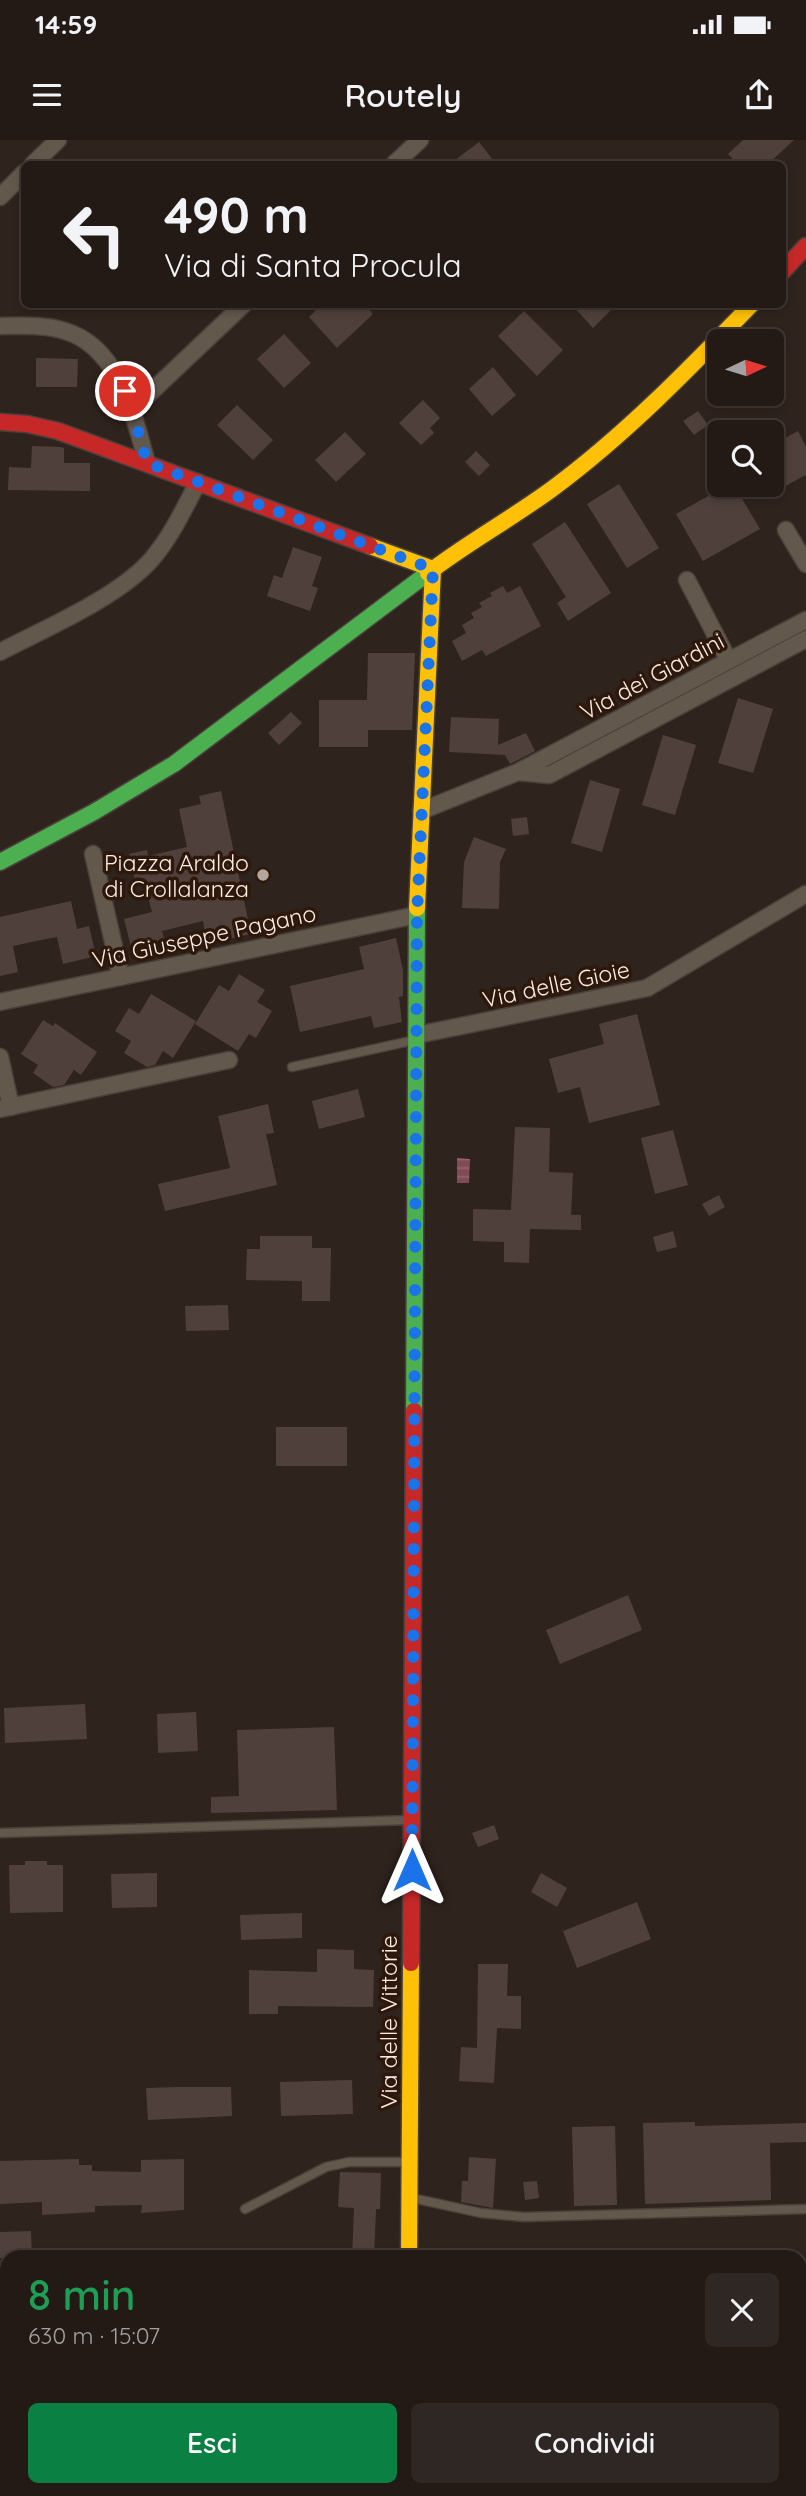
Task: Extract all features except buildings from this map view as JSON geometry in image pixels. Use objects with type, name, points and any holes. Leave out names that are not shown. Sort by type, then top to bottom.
[{"type":"street","points":[[36,161],[58,140]]},
{"type":"street","points":[[397,161],[420,140]]},
{"type":"street","points":[[0,197],[21,176]]},
{"type":"street","points":[[786,268],[806,246]]},
{"type":"street","points":[[132,410],[240,308]]},
{"type":"street","points":[[0,862],[94,812],[174,764],[433,569],[532,503],[596,454],[673,385],[748,308]]},
{"type":"street","points":[[0,326],[53,328],[80,338],[96,351],[112,369],[132,410],[147,463]]},
{"type":"street","points":[[0,422],[27,424],[58,431],[433,569]]},
{"type":"street","points":[[0,652],[106,596],[131,579],[164,544],[198,482]]},
{"type":"street","points":[[786,530],[806,564]]},
{"type":"street","name":"Via delle Vittorie","points":[[409,2250],[417,915],[433,569]]},
{"type":"street","points":[[687,580],[729,661]]},
{"type":"street","name":"Via dei Giardini","points":[[421,811],[519,772],[806,620]]},
{"type":"street","name":"Via dei Giardini","points":[[519,772],[549,775],[806,639]]},
{"type":"street","points":[[93,855],[121,977]]},
{"type":"street","name":"Via delle Gioie","points":[[417,1037],[647,988],[806,894]]},
{"type":"street","name":"Via Giuseppe Pagano","points":[[0,1002],[417,915]]},
{"type":"street","points":[[0,1057],[6,1108],[229,1060]]},
{"type":"lane","points":[[292,1068],[417,1037]]},
{"type":"lane","points":[[0,1833],[412,1820]]},
{"type":"lane","points":[[245,2209],[313,2172],[333,2165],[357,2161],[410,2162]]},
{"type":"lane","points":[[410,2198],[481,2213],[533,2218],[806,2209]]},
{"type":"shaded area","points":[[457,1158],[470,1159],[469,1183],[457,1183]]},
{"type":"traffic: fast","points":[[0,862],[94,812],[174,764],[428,573]]},
{"type":"traffic: fast","points":[[414,1411],[417,908]]},
{"type":"traffic: slow","points":[[428,573],[521,511],[579,468],[631,424],[748,308]]},
{"type":"traffic: slow","points":[[370,546],[433,569],[417,908]]},
{"type":"traffic: slow","points":[[409,2250],[411,1963]]},
{"type":"traffic: jam","points":[[786,268],[806,246]]},
{"type":"traffic: jam","points":[[0,422],[27,424],[58,431],[370,546]]},
{"type":"traffic: jam","points":[[411,1963],[414,1411]]},
{"type":"place","name":"Piazza Araldo di Crollalanza","points":[[263,875]]},
{"type":"route","points":[[125,391],[147,463],[433,569],[417,915],[412,1870]]}]
